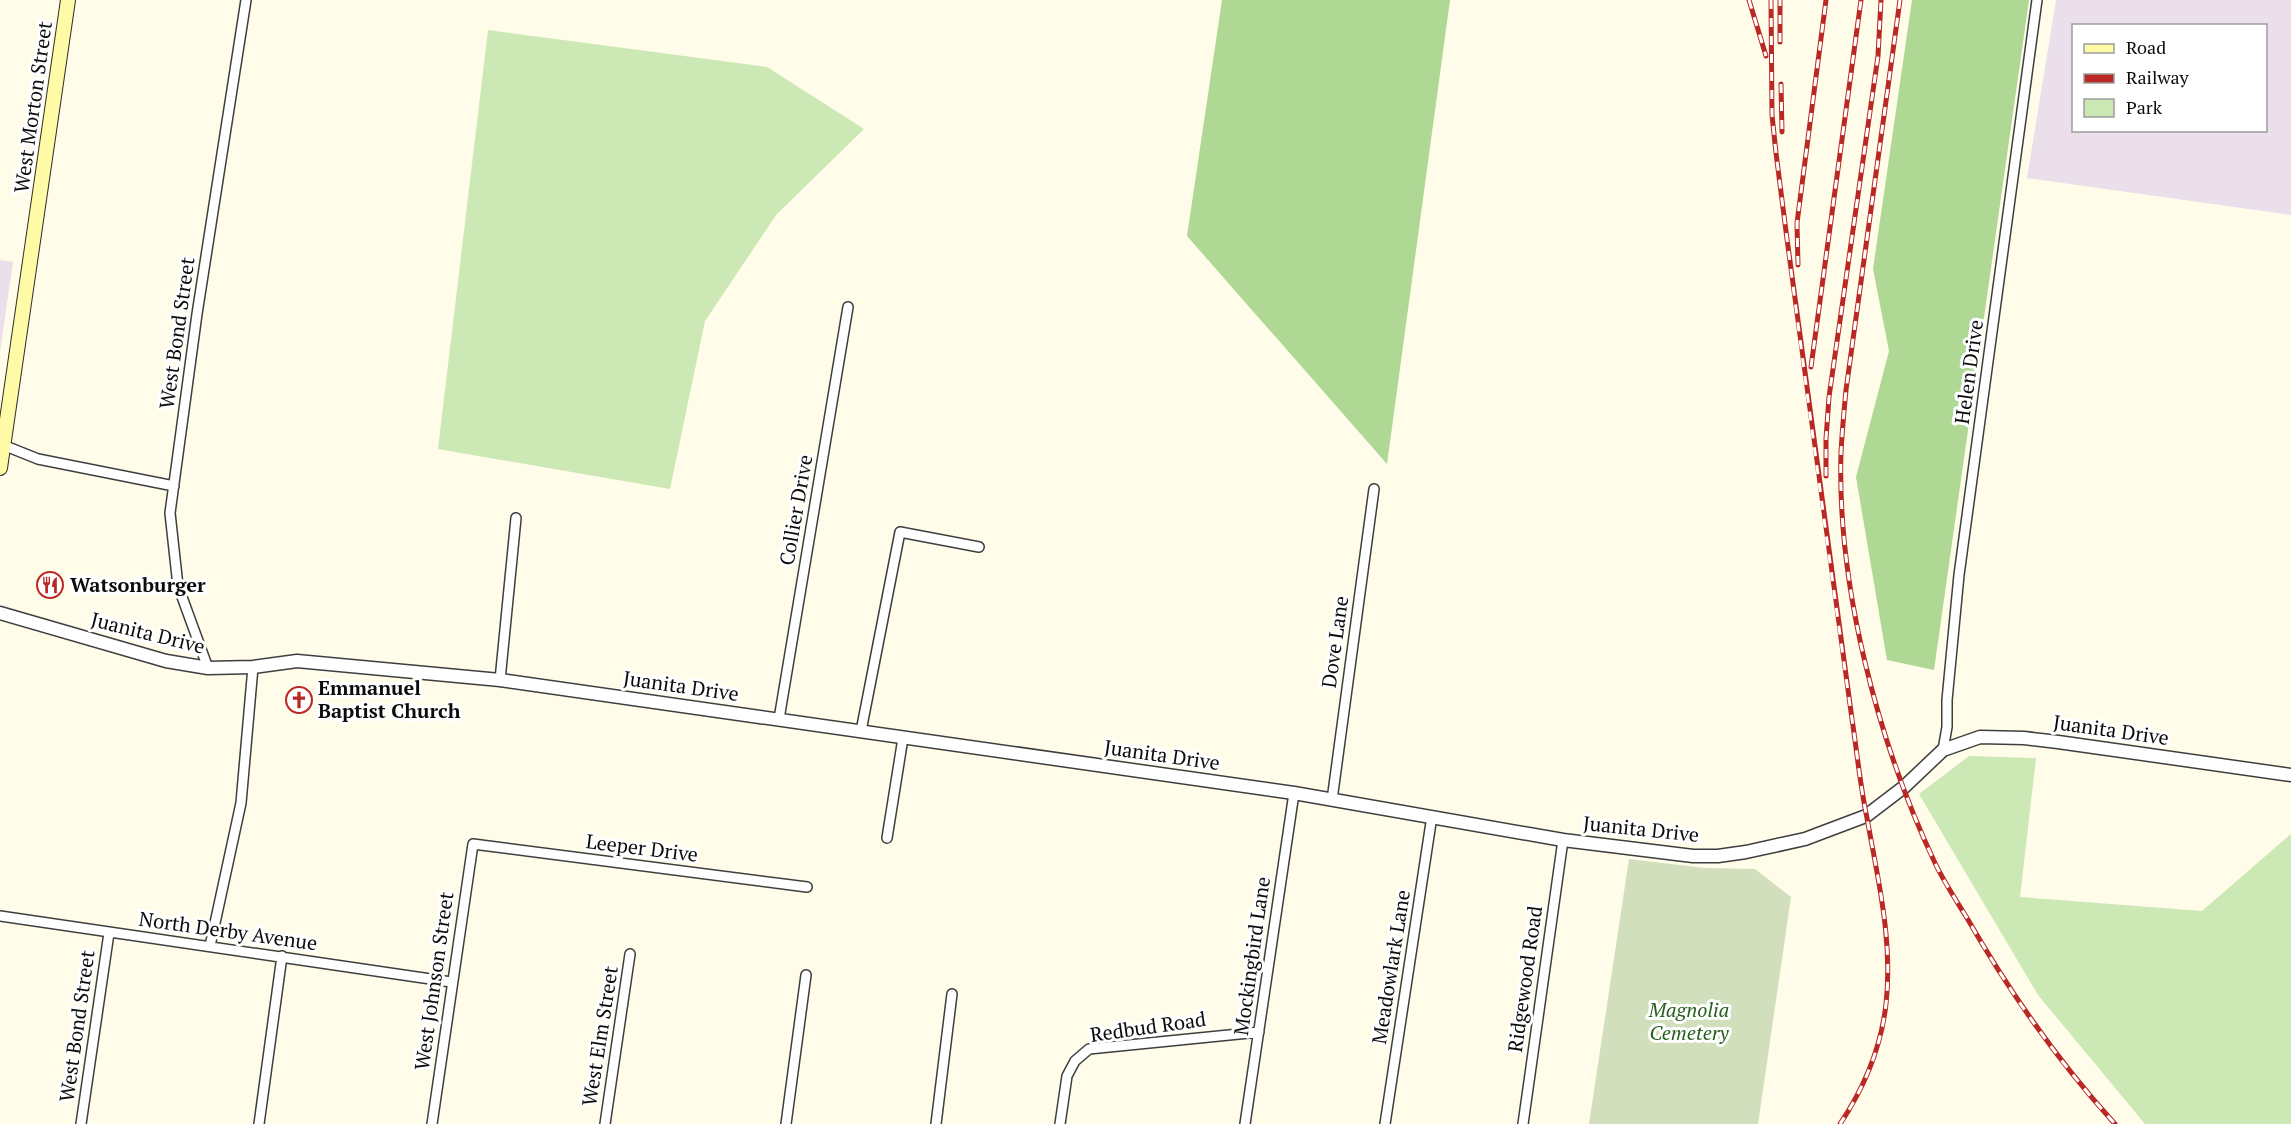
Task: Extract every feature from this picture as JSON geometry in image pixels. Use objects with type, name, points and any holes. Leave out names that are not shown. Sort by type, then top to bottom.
[{"type":"main road","name":"West Morton Street","points":[[0,468],[68,0]]},
{"type":"street","name":"West Bond Street","points":[[208,668],[178,586],[170,513],[197,314],[246,0]]},
{"type":"street","name":"Helen Drive","points":[[1943,750],[1947,727],[1947,700],[1959,575],[2037,0]]},
{"type":"street","name":"Collier Drive","points":[[779,719],[848,307]]},
{"type":"street","points":[[3,445],[38,459],[174,486]]},
{"type":"street","name":"Dove Lane","points":[[1332,800],[1374,489]]},
{"type":"street","points":[[500,680],[516,518]]},
{"type":"street","points":[[861,731],[900,532],[979,547]]},
{"type":"street","name":"Juanita Drive","points":[[0,613],[166,661],[208,668],[253,667],[297,661],[500,680],[1294,793],[1563,840],[1702,856],[1746,852],[1804,839],[1866,816],[1904,787],[1943,750],[1980,737],[2024,738],[2291,775]]},
{"type":"street","points":[[210,945],[241,803],[253,667]]},
{"type":"street","points":[[887,838],[903,738]]},
{"type":"street","name":"Mockingbird Lane","points":[[1245,1124],[1294,793]]},
{"type":"street","name":"Meadowlark Lane","points":[[1385,1124],[1432,816]]},
{"type":"street","name":"Ridgewood Road","points":[[1523,1124],[1563,840]]},
{"type":"street","name":"Leeper Drive","points":[[473,844],[807,887]]},
{"type":"street","name":"West Johnson Street","points":[[432,1124],[473,844]]},
{"type":"street","name":"North Derby Avenue","points":[[0,916],[451,982]]},
{"type":"street","name":"West Bond Street","points":[[81,1124],[109,933]]},
{"type":"street","name":"West Elm Street","points":[[605,1124],[630,954]]},
{"type":"street","points":[[259,1124],[282,956]]},
{"type":"street","points":[[786,1124],[806,975]]},
{"type":"street","points":[[936,1124],[952,994]]},
{"type":"street","name":"Redbud Road","points":[[1060,1124],[1067,1076],[1075,1060],[1089,1049],[1258,1032]]},
{"type":"shaded area","points":[[2056,0],[2291,0],[2291,215],[2027,178]]},
{"type":"shaded area","points":[[0,260],[13,262],[0,352]]},
{"type":"green space","points":[[1222,0],[1450,0],[1387,464],[1187,236]]},
{"type":"green space","points":[[1912,0],[2029,0],[1934,670],[1887,660],[1856,477],[1889,351],[1873,269]]},
{"type":"green space","points":[[488,30],[767,67],[864,129],[776,215],[705,321],[670,489],[438,449]]},
{"type":"green space","points":[[1969,756],[2036,758],[2020,897],[2202,911],[2291,834],[2291,1124],[2145,1124],[2038,995],[1919,794]]},
{"type":"green space","name":"Magnolia Cemetery","points":[[1629,859],[1705,868],[1755,869],[1791,897],[1758,1124],[1589,1124]]},
{"type":"railway","points":[[1749,0],[1766,56]]},
{"type":"railway","points":[[1771,0],[1772,115],[1776,153],[1860,781],[1880,887],[1888,957],[1884,1020],[1876,1052],[1864,1082],[1840,1124]]},
{"type":"railway","points":[[1780,0],[1780,42]]},
{"type":"railway","points":[[1798,265],[1797,223],[1826,0]]},
{"type":"railway","points":[[1811,367],[1861,0]]},
{"type":"railway","points":[[1826,476],[1829,397],[1878,56],[1881,0]]},
{"type":"railway","points":[[1900,0],[1842,429],[1842,504],[1846,557],[1854,610],[1879,715],[1914,816],[1939,870],[2000,973],[2035,1025],[2073,1075],[2115,1124]]},
{"type":"railway","points":[[1781,84],[1782,132]]},
{"type":"place","name":"Watsonburger","points":[[50,585]]},
{"type":"place","name":"Emmanuel Baptist Church","points":[[299,700]]}]
